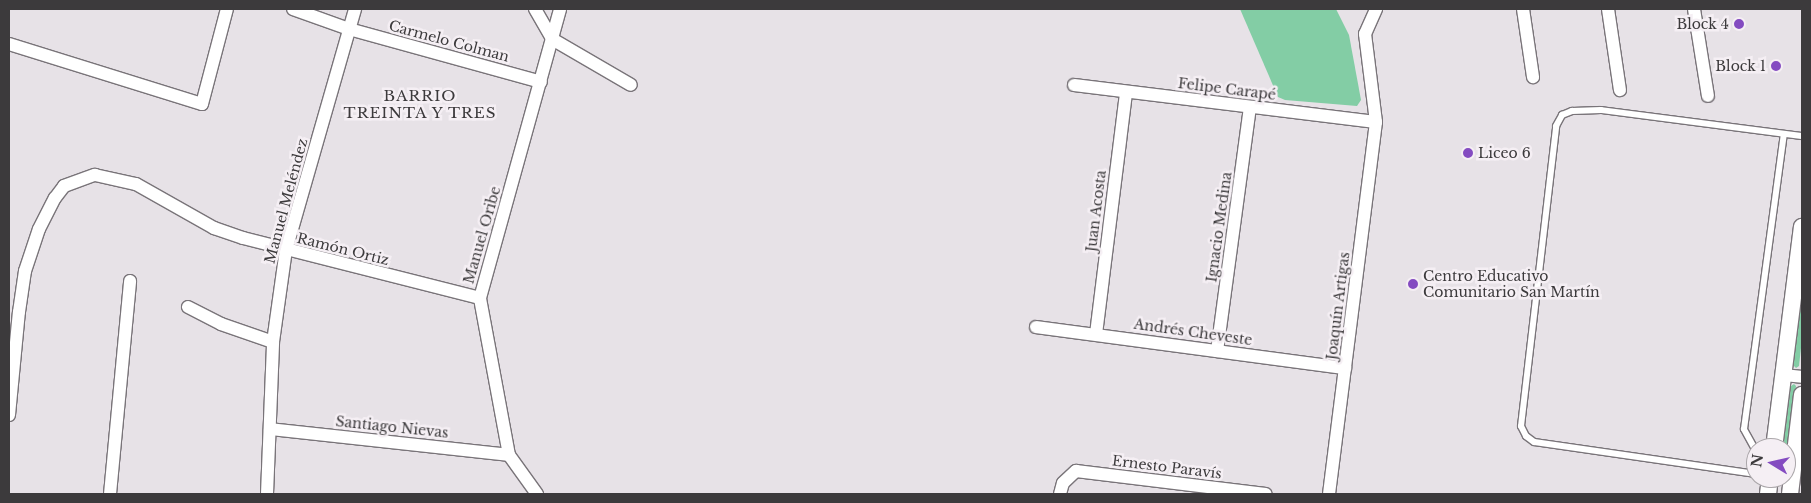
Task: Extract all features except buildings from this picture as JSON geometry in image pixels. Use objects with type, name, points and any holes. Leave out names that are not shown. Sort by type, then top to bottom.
[{"type":"street","points":[[9,44],[202,104],[227,9]]},
{"type":"street","name":"Carmelo Colman","points":[[293,9],[349,29],[541,82]]},
{"type":"street","name":"Manuel Meléndez","points":[[267,494],[273,342],[286,250],[354,9]]},
{"type":"street","points":[[535,9],[552,39],[631,85]]},
{"type":"street","name":"Manuel Oribe","points":[[537,494],[510,455],[480,298],[560,9]]},
{"type":"street","name":"Joaquín Artigas","points":[[1330,494],[1376,122],[1365,34],[1376,9]]},
{"type":"street","points":[[1522,9],[1533,77]]},
{"type":"street","points":[[1608,9],[1620,90]]},
{"type":"street","points":[[1694,9],[1708,96]]},
{"type":"street","name":"Felipe Carapé","points":[[1074,85],[1376,122]]},
{"type":"street","name":"Juan Acosta","points":[[1096,334],[1126,92]]},
{"type":"street","name":"Ignacio Medina","points":[[1217,351],[1250,107]]},
{"type":"street","name":"Ramón Ortiz","points":[[9,414],[25,272],[39,229],[55,198],[64,186],[95,175],[136,184],[214,228],[286,250],[480,298]]},
{"type":"street","points":[[1775,438],[1802,227]]},
{"type":"street","points":[[110,494],[130,281]]},
{"type":"street","points":[[188,307],[221,324],[273,342]]},
{"type":"street","name":"Andrés Cheveste","points":[[1036,327],[1345,368]]},
{"type":"street","points":[[1784,375],[1802,377]]},
{"type":"street","points":[[1795,438],[1802,396]]},
{"type":"street","name":"Santiago Nievas","points":[[270,429],[510,455]]},
{"type":"street","name":"Ernesto Paravís","points":[[1060,494],[1066,478],[1076,471],[1266,494]]},
{"type":"lane","points":[[1746,473],[1534,442],[1526,436],[1521,426],[1556,126],[1562,115],[1572,111],[1601,110],[1802,136]]},
{"type":"lane","points":[[1749,438],[1744,429],[1784,134]]},
{"type":"green space","points":[[1240,9],[1336,9],[1349,35],[1361,100],[1357,106],[1285,100],[1278,97]]},
{"type":"green space","points":[[1802,289],[1802,339],[1799,366],[1796,368],[1793,365]]},
{"type":"green space","points":[[1794,384],[1796,386],[1789,438],[1784,438],[1791,386]]},
{"type":"place","name":"Block 4","points":[[1739,24]]},
{"type":"place","name":"Block 1","points":[[1776,66]]},
{"type":"place","name":"Liceo 6","points":[[1468,153]]},
{"type":"place","name":"Centro Educativo Comunitario San Martín","points":[[1413,284]]},
{"type":"district","name":"BARRIO TREINTA Y TRES","points":[[420,104]]}]
